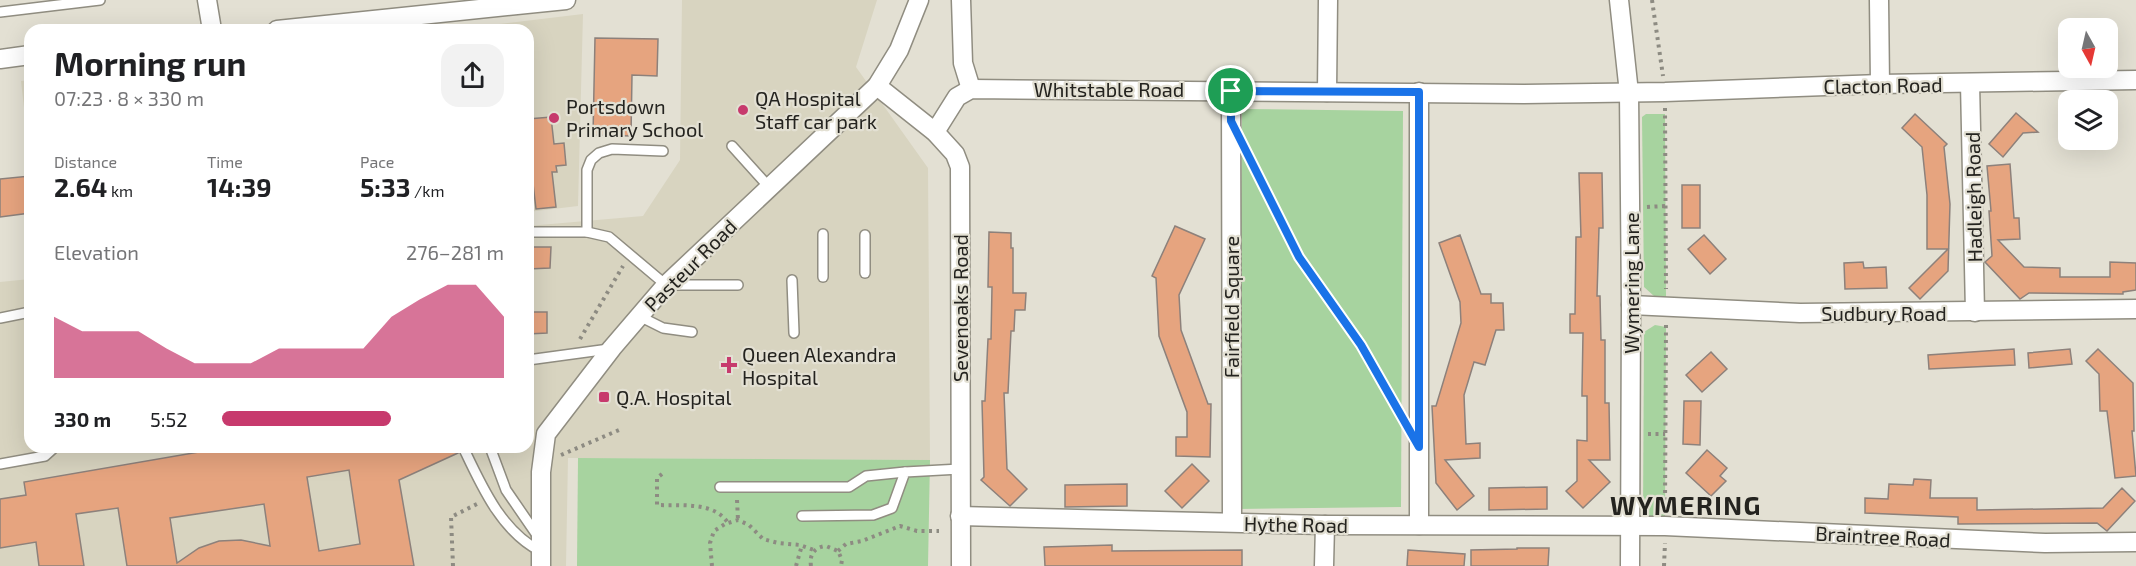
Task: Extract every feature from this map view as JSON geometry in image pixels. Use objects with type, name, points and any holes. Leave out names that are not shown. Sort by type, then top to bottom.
[{"type":"street","points":[[207,0],[211,24]]},
{"type":"street","points":[[335,24],[566,0]]},
{"type":"street","name":"Pasteur Road","points":[[540,552],[541,472],[546,434],[612,348],[666,285],[877,86],[899,50],[919,0]]},
{"type":"street","points":[[935,132],[957,97],[971,89],[963,63],[961,0]]},
{"type":"street","points":[[1327,92],[1328,0]]},
{"type":"street","name":"Wymering Lane","points":[[1618,0],[1629,93],[1630,566]]},
{"type":"street","points":[[1879,0],[1880,84]]},
{"type":"street","points":[[0,58],[24,56]]},
{"type":"street","name":"Clacton Road","points":[[1629,93],[1880,84],[2136,80]]},
{"type":"street","name":"Hadleigh Road","points":[[1970,83],[1975,312]]},
{"type":"street","name":"Sevenoaks Road","points":[[877,86],[935,132],[955,154],[960,167],[961,566]]},
{"type":"street","name":"Whitstable Road","points":[[971,89],[1629,93]]},
{"type":"street","name":"Fairfield Square","points":[[1231,91],[1232,522]]},
{"type":"street","points":[[1419,92],[1419,525]]},
{"type":"street","name":"Sudbury Road","points":[[1631,305],[1800,313],[2136,309]]},
{"type":"street","name":"Hythe Road","points":[[960,516],[1325,525],[1631,526]]},
{"type":"street","points":[[1324,566],[1325,525]]},
{"type":"street","name":"Braintree Road","points":[[1631,526],[2045,543],[2136,542]]},
{"type":"lane","points":[[0,12],[100,0]]},
{"type":"lane","points":[[732,146],[769,187]]},
{"type":"lane","points":[[587,231],[587,170],[591,160],[599,153],[612,149],[663,151]]},
{"type":"lane","points":[[534,232],[587,231],[609,237],[666,285],[738,285]]},
{"type":"lane","points":[[823,234],[823,277]]},
{"type":"lane","points":[[865,236],[865,273]]},
{"type":"lane","points":[[792,280],[794,333]]},
{"type":"lane","points":[[0,318],[24,313]]},
{"type":"lane","points":[[639,316],[663,328],[692,332]]},
{"type":"lane","points":[[534,359],[612,348]]},
{"type":"lane","points":[[0,464],[45,456],[48,453]]},
{"type":"lane","points":[[466,453],[507,524],[528,545],[540,552]]},
{"type":"lane","points":[[492,453],[506,490],[540,552]]},
{"type":"lane","points":[[720,487],[849,488],[866,476],[960,469]]},
{"type":"lane","points":[[802,516],[873,515],[892,508],[905,472]]},
{"type":"path","points":[[1652,0],[1665,92],[1664,566]]},
{"type":"path","points":[[1246,153],[1299,257],[1361,345],[1401,417]]},
{"type":"path","points":[[1643,207],[1665,206]]},
{"type":"path","points":[[572,354],[616,275],[630,255]]},
{"type":"path","points":[[1642,434],[1665,434]]},
{"type":"path","points":[[662,474],[657,478],[657,505],[711,509],[722,513],[728,523]]},
{"type":"path","points":[[737,496],[738,520]]},
{"type":"path","points":[[712,566],[710,543],[714,531],[738,520],[749,525],[763,539],[802,545],[814,550],[826,546],[838,551],[842,566]]},
{"type":"path","points":[[838,551],[846,544],[862,541],[877,533],[900,526],[917,531],[939,531]]},
{"type":"path","points":[[796,566],[802,545]]},
{"type":"path","points":[[811,566],[810,558],[814,550]]},
{"type":"shaded area","name":"Queen Alexandra Hospital","points":[[682,0],[877,0],[856,67],[928,168],[930,460],[568,458],[566,566],[0,566],[0,282],[24,280],[24,453],[534,453],[534,225],[643,216],[680,160]]},
{"type":"shaded area","name":"Portsdown Primary School","points":[[583,14],[578,206],[534,211],[534,24],[499,24]]},
{"type":"shaded area","points":[[21,81],[24,81],[24,108]]},
{"type":"green space","points":[[1242,109],[1403,111],[1401,507],[1238,509]]},
{"type":"green space","points":[[1646,114],[1665,114],[1666,297],[1654,296],[1644,287],[1642,117]]},
{"type":"green space","points":[[1655,325],[1666,327],[1665,517],[1643,517],[1644,332]]},
{"type":"green space","points":[[578,458],[930,460],[928,566],[577,566]]},
{"type":"building","points":[[595,38],[658,39],[657,76],[632,75],[631,136],[593,135]]},
{"type":"building","points":[[2016,113],[2038,132],[2023,133],[2003,157],[1989,144]]},
{"type":"building","points":[[1915,114],[1947,144],[1944,147],[1950,204],[1948,271],[1920,299],[1909,288],[1948,249],[1927,249],[1927,195],[1922,147],[1902,128]]},
{"type":"building","points":[[551,117],[554,144],[564,143],[566,165],[556,166],[557,172],[552,172],[556,207],[536,209],[534,118]]},
{"type":"building","points":[[2010,164],[2014,218],[2019,218],[2020,239],[1998,240],[2024,267],[2060,268],[2060,277],[2110,277],[2110,262],[2136,263],[2136,290],[2123,292],[2123,294],[2029,293],[2020,299],[1985,262],[1992,256],[1987,166]]},
{"type":"building","points":[[1579,173],[1602,173],[1603,228],[1599,228],[1597,296],[1600,296],[1601,340],[1605,340],[1605,403],[1609,403],[1610,460],[1589,460],[1610,482],[1583,508],[1566,491],[1577,481],[1577,440],[1587,441],[1587,396],[1582,396],[1583,333],[1570,333],[1570,314],[1575,314],[1576,237],[1581,237]]},
{"type":"building","points":[[24,177],[24,214],[0,217],[0,179]]},
{"type":"building","points":[[1682,185],[1700,185],[1700,228],[1682,228]]},
{"type":"building","points":[[1175,226],[1205,239],[1179,295],[1181,330],[1208,404],[1211,404],[1210,457],[1176,456],[1176,437],[1187,437],[1187,412],[1159,336],[1156,278],[1152,276]]},
{"type":"building","points":[[989,232],[1011,233],[1013,293],[1026,293],[1025,310],[1015,310],[1014,331],[1011,331],[1008,393],[1004,393],[1007,469],[1027,489],[1010,506],[981,480],[984,477],[982,401],[985,401],[988,339],[991,339],[992,287],[988,287]]},
{"type":"building","points":[[1460,235],[1481,294],[1491,294],[1491,303],[1503,303],[1504,330],[1496,330],[1485,365],[1474,362],[1464,395],[1466,444],[1480,443],[1480,458],[1445,460],[1474,496],[1457,510],[1436,483],[1432,406],[1436,406],[1461,323],[1460,302],[1439,243]]},
{"type":"building","points":[[1704,235],[1726,259],[1710,274],[1688,249]]},
{"type":"building","points":[[534,247],[551,247],[550,268],[534,269]]},
{"type":"building","points":[[1863,262],[1864,268],[1886,267],[1887,288],[1845,289],[1844,263]]},
{"type":"building","points":[[534,312],[547,312],[547,333],[534,334]]},
{"type":"building","points":[[2014,349],[2015,365],[1929,369],[1928,355]]},
{"type":"building","points":[[2070,349],[2072,364],[2029,368],[2028,353]]},
{"type":"building","points":[[2098,349],[2133,383],[2134,431],[2132,431],[2136,476],[2115,478],[2107,411],[2100,411],[2099,374],[2086,361]]},
{"type":"building","points":[[1711,352],[1727,369],[1702,392],[1686,375]]},
{"type":"building","points":[[1684,401],[1701,401],[1700,445],[1683,444]]},
{"type":"building","points":[[1707,450],[1727,468],[1720,476],[1726,481],[1711,496],[1686,473]]},
{"type":"building","points":[[193,453],[458,453],[399,480],[414,566],[127,566],[118,508],[76,514],[84,566],[39,566],[36,542],[0,548],[0,499],[26,495],[24,482]],"holes":[[[349,470],[360,544],[319,551],[307,477]],[[264,504],[270,546],[241,540],[219,541],[199,548],[177,563],[170,518]]]},
{"type":"building","points":[[1192,464],[1209,481],[1182,508],[1165,491]]},
{"type":"building","points":[[1914,479],[1931,480],[1930,498],[1977,498],[1977,510],[2103,508],[2122,488],[2135,501],[2107,531],[2097,523],[1958,524],[1958,517],[1865,513],[1865,498],[1888,499],[1889,484],[1913,485]]},
{"type":"building","points":[[1127,484],[1127,506],[1065,507],[1065,485]]},
{"type":"building","points":[[1547,487],[1547,509],[1489,510],[1489,488]]},
{"type":"building","points":[[1112,545],[1112,551],[1242,550],[1242,566],[1045,566],[1044,547]]},
{"type":"building","points":[[1549,548],[1548,566],[1471,566],[1471,550]]},
{"type":"building","points":[[1408,550],[1465,554],[1464,566],[1407,566]]},
{"type":"place","name":"QA Hospital Staff car park","points":[[743,110]]},
{"type":"place","name":"Portsdown Primary School","points":[[554,118]]},
{"type":"place","name":"Queen Alexandra Hospital","points":[[729,365]]},
{"type":"place","name":"Q.A. Hospital","points":[[604,397]]},
{"type":"district","name":"WYMERING","points":[[1686,504]]},
{"type":"route","points":[[1231,91],[1419,92],[1419,447],[1361,345],[1299,257],[1231,121],[1231,91]]}]
